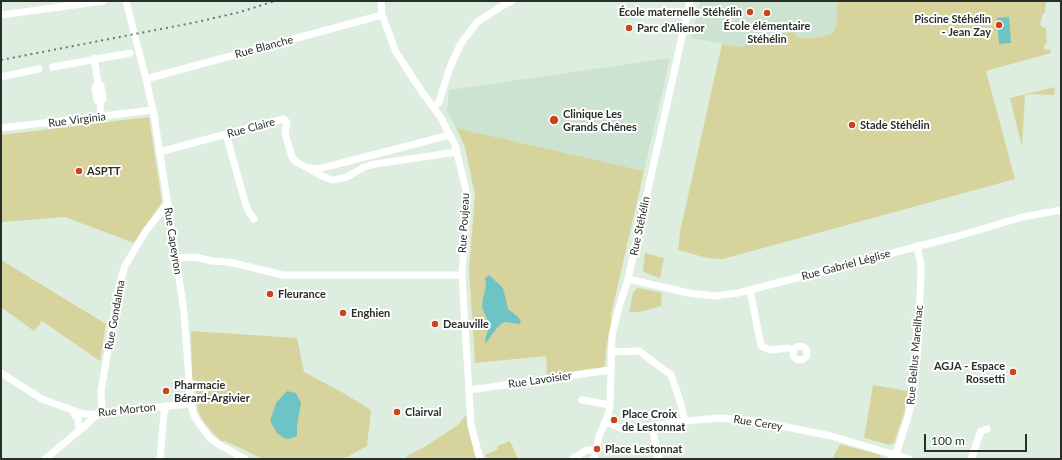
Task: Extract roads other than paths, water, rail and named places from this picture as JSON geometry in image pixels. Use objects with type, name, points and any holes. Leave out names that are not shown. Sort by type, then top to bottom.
[{"type":"street","points":[[1,15],[103,1]]},
{"type":"street","name":"Rue Capeyron","points":[[126,1],[153,110],[160,152],[184,312],[191,404],[196,419],[210,438],[246,459]]},
{"type":"street","name":"Rue Poujeau","points":[[381,1],[382,15],[396,52],[450,135],[457,152],[467,198],[462,276],[471,425],[480,459]]},
{"type":"street","points":[[433,107],[439,102],[449,70],[460,45],[477,22],[512,1]]},
{"type":"street","name":"Rue Stéhélin","points":[[594,459],[610,405],[612,336],[619,306],[628,279],[690,1]]},
{"type":"street","name":"Rue Blanche","points":[[146,79],[382,15]]},
{"type":"street","points":[[53,67],[130,52]]},
{"type":"street","points":[[94,58],[98,82],[95,88],[97,100],[100,102],[101,117]]},
{"type":"street","points":[[1,77],[39,69]]},
{"type":"street","name":"Rue Virginia","points":[[1,128],[153,110]]},
{"type":"street","name":"Rue Claire","points":[[160,152],[283,119],[286,121],[287,125],[285,129],[292,157],[298,164],[332,180],[346,177],[364,167],[375,164],[457,152]]},
{"type":"street","points":[[226,134],[245,202],[249,212],[254,218]]},
{"type":"street","points":[[308,168],[317,169],[326,167],[450,135]]},
{"type":"street","points":[[373,154],[375,164]]},
{"type":"street","name":"Rue Gondalma","points":[[98,414],[102,410],[100,391],[119,286],[125,266],[145,232],[168,204]]},
{"type":"street","name":"Rue Gabriel Léglise","points":[[628,279],[689,293],[714,296],[738,293],[958,236],[1023,217],[1061,210]]},
{"type":"street","name":"Rue Bellus Mareilhac","points":[[894,457],[909,413],[917,357],[921,276],[921,265],[917,246]]},
{"type":"street","points":[[176,258],[195,257],[229,262],[283,275],[462,276]]},
{"type":"street","points":[[750,290],[761,346],[770,350],[788,348],[794,350]]},
{"type":"street","points":[[611,352],[639,350],[671,375],[685,421]]},
{"type":"street","name":"Rue Lavoisier","points":[[469,390],[611,370]]},
{"type":"street","name":"Rue Morton","points":[[1,373],[42,399],[83,414],[98,414],[191,404]]},
{"type":"street","points":[[582,400],[610,405]]},
{"type":"street","points":[[160,459],[164,413],[167,406]]},
{"type":"street","points":[[72,410],[78,420],[79,431]]},
{"type":"street","points":[[45,459],[98,414]]},
{"type":"street","name":"Rue Cerey","points":[[605,422],[624,429],[652,427],[685,421],[729,418],[756,421],[831,436],[894,457],[909,459]]},
{"type":"street","points":[[652,427],[659,459]]},
{"type":"street","points":[[971,459],[981,431],[987,429]]},
{"type":"street","points":[[572,459],[587,450],[597,450],[600,459]]},
{"type":"water","points":[[1009,17],[1011,43],[999,44],[997,18]]},
{"type":"water","points":[[489,275],[503,288],[508,309],[521,321],[519,324],[506,322],[502,323],[486,343],[486,336],[489,328],[488,321],[482,308],[486,286],[485,278]]},
{"type":"water","points":[[287,391],[296,393],[301,403],[297,425],[297,436],[289,439],[284,438],[277,433],[270,421],[276,403]]},
{"type":"railway","points":[[1,60],[197,22],[240,12],[275,1]]},
{"type":"place","name":"École maternelle Stéhélin","points":[[750,12]]},
{"type":"place","name":"École élémentaire Stéhélin","points":[[767,13]]},
{"type":"place","name":"Piscine Stéhélin - Jean Zay","points":[[999,25]]},
{"type":"place","name":"Parc d'Alienor","points":[[629,28]]},
{"type":"place","name":"Clinique Les Grands Chênes","points":[[554,120]]},
{"type":"place","name":"Stade Stéhélin","points":[[852,125]]},
{"type":"place","name":"ASPTT","points":[[79,171]]},
{"type":"place","name":"Fleurance","points":[[270,294]]},
{"type":"place","name":"Enghien","points":[[343,313]]},
{"type":"place","name":"Deauville","points":[[435,324]]},
{"type":"place","name":"AGJA - Espace Rossetti","points":[[1013,372]]},
{"type":"place","name":"Pharmacie Bérard-Argivier","points":[[166,391]]},
{"type":"place","name":"Clairval","points":[[397,412]]},
{"type":"place","name":"Place Croix de Lestonnat","points":[[614,420]]},
{"type":"place","name":"Place Lestonnat","points":[[597,449]]}]
